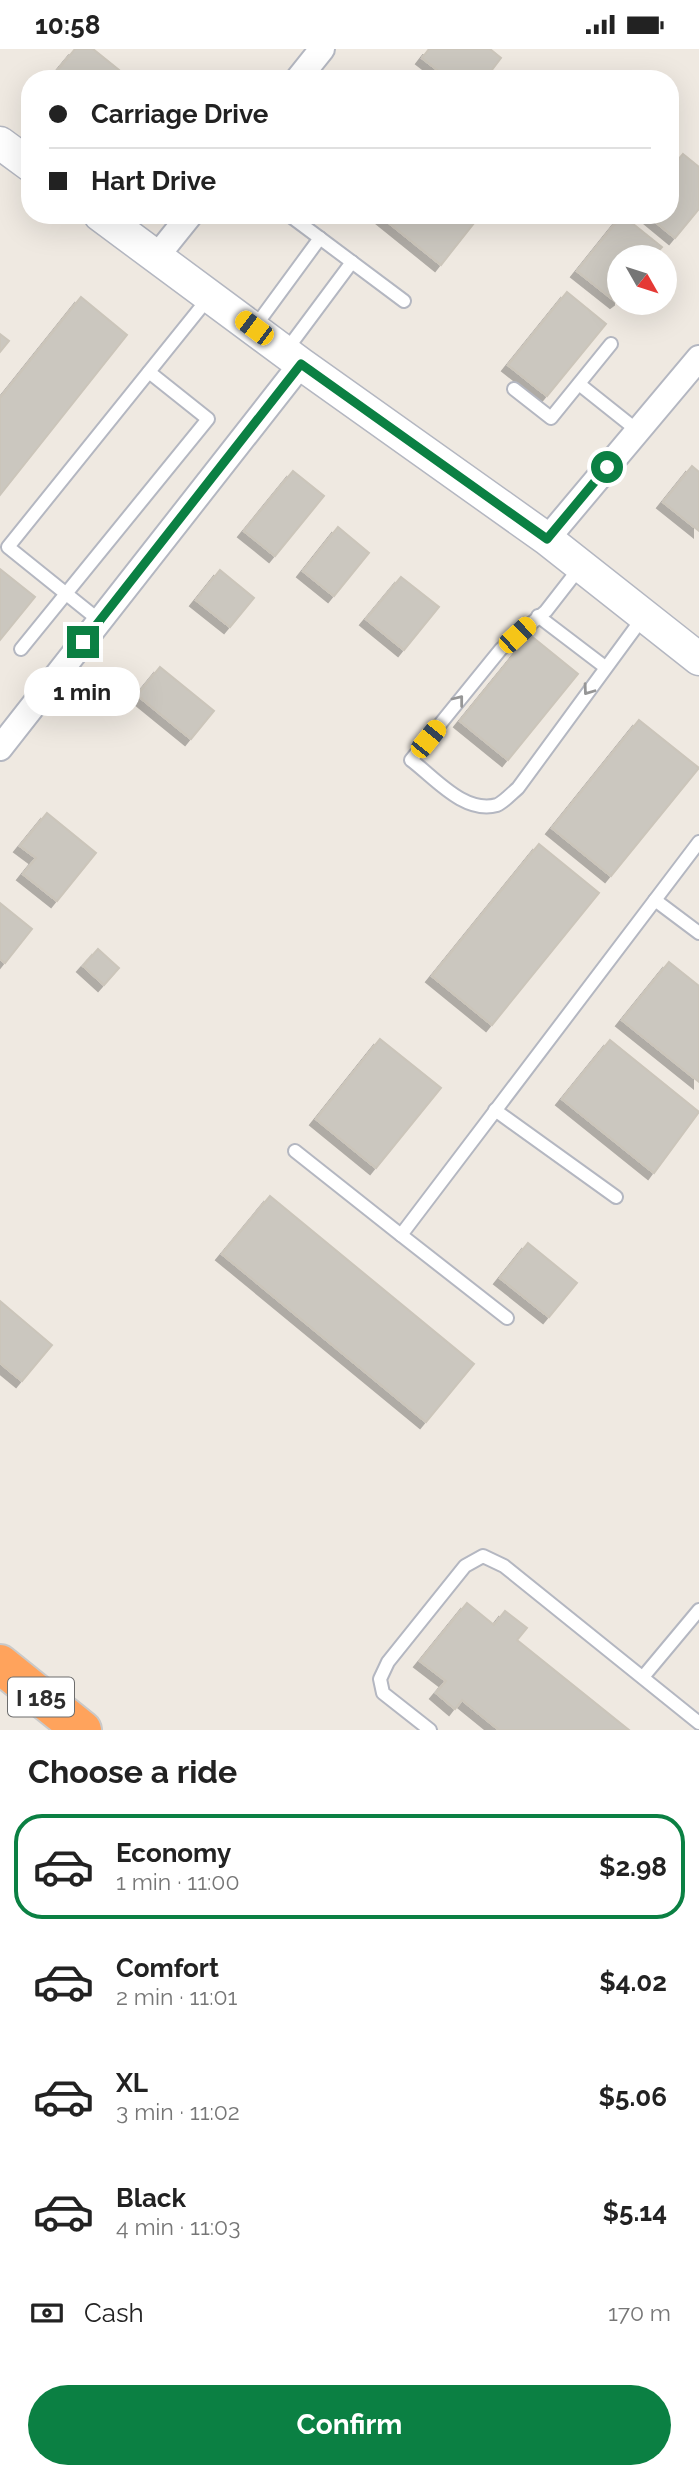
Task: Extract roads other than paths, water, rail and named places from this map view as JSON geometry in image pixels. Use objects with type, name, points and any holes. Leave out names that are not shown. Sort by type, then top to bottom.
[{"type":"highway","name":"I 185","points":[[0,1664],[82,1730]]},
{"type":"street","points":[[305,70],[322,49]]},
{"type":"street","points":[[0,143],[21,158]]},
{"type":"street","points":[[113,224],[293,358],[547,539],[699,659]]},
{"type":"street","points":[[157,256],[183,224]]},
{"type":"street","points":[[0,748],[100,621],[293,358]]},
{"type":"street","points":[[547,539],[699,358]]},
{"type":"lane","points":[[301,224],[404,301]]},
{"type":"lane","points":[[254,328],[320,238]]},
{"type":"lane","points":[[293,358],[352,262]]},
{"type":"lane","points":[[100,621],[8,547],[210,296]]},
{"type":"lane","points":[[514,389],[551,418],[611,344]]},
{"type":"lane","points":[[21,649],[208,419],[149,372]]},
{"type":"lane","points":[[579,384],[638,431]]},
{"type":"lane","points":[[581,566],[546,611],[502,649],[411,760],[449,791],[474,807],[499,804],[519,787],[644,616]]},
{"type":"lane","points":[[538,616],[605,667]]},
{"type":"lane","points":[[401,1235],[699,842]]},
{"type":"lane","points":[[655,900],[699,933]]},
{"type":"lane","points":[[495,1110],[616,1197]]},
{"type":"lane","points":[[295,1151],[507,1318]]},
{"type":"lane","points":[[430,1730],[383,1693],[380,1679],[388,1662],[465,1566],[483,1556],[504,1566],[699,1723]]},
{"type":"lane","points":[[643,1677],[699,1610]]}]
